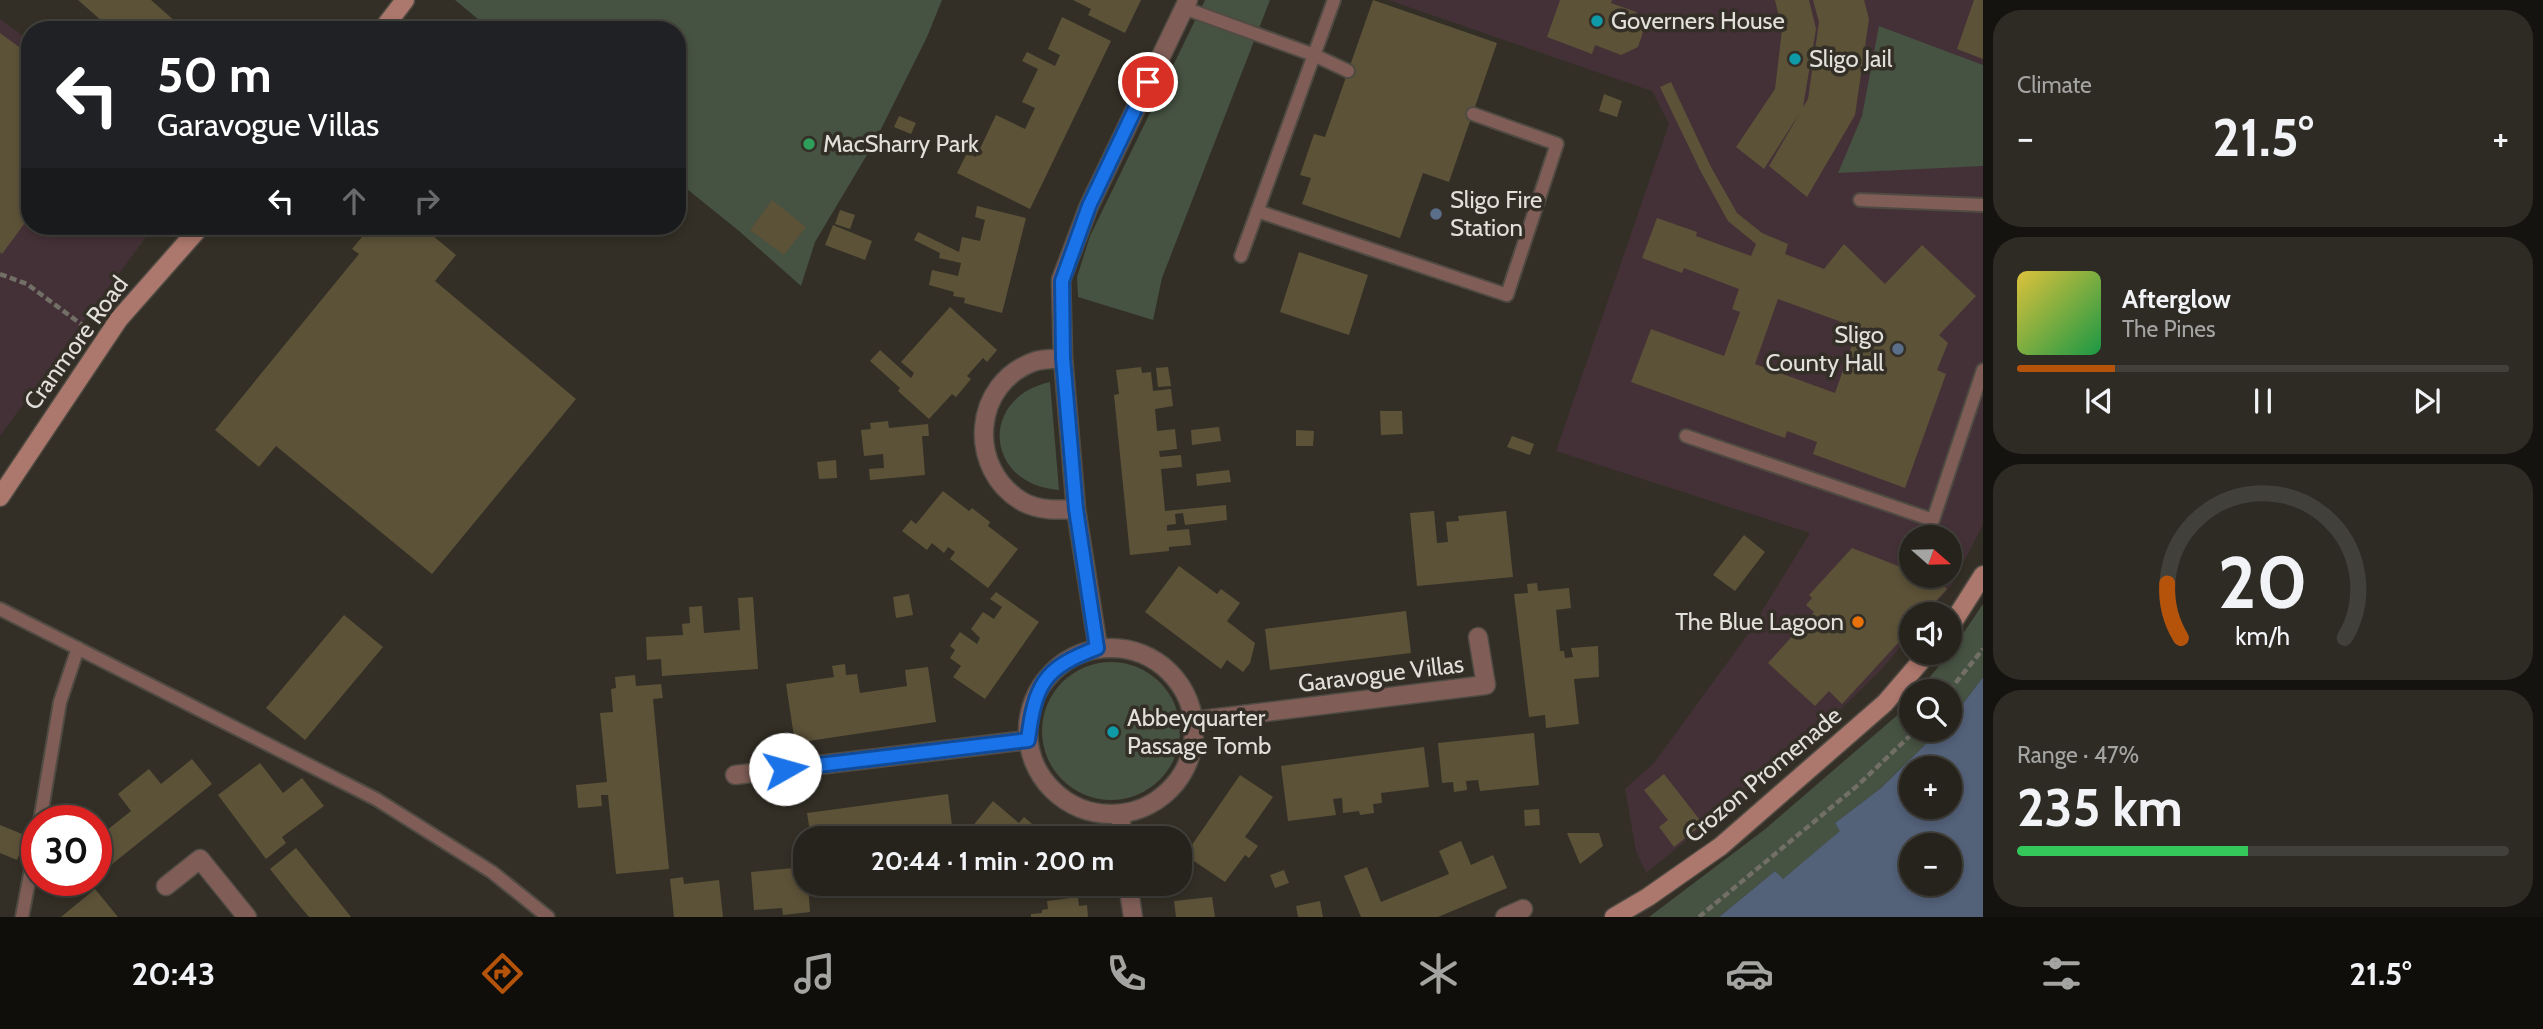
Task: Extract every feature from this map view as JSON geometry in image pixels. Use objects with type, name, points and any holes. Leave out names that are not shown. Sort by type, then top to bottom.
[{"type":"street","points":[[389,21],[405,0]]},
{"type":"street","points":[[1097,648],[1076,509],[1063,358],[1062,281],[1089,206],[1186,4]]},
{"type":"street","name":"Cranmore Road","points":[[0,497],[119,319],[193,235]]},
{"type":"street","points":[[1063,358],[1037,361],[1014,373],[996,392],[985,415],[983,441],[990,467],[1004,488],[1025,503],[1050,510],[1076,509]]},
{"type":"street","points":[[1962,608],[1983,575]]},
{"type":"street","name":"Garavogue Villas","points":[[1193,721],[1486,685],[1478,637]]},
{"type":"street","points":[[1097,648],[1126,648],[1154,659],[1180,683],[1193,716],[1190,759],[1174,787],[1152,804],[1120,815],[1084,811],[1057,795],[1040,775],[1028,740],[1032,704],[1047,677],[1068,659],[1097,648]]},
{"type":"street","name":"Crozon Promenade","points":[[1615,917],[1721,846],[1885,704],[1918,665]]},
{"type":"street","points":[[735,775],[1028,740]]},
{"type":"street","points":[[1120,815],[1121,826]]},
{"type":"street","points":[[166,886],[200,859],[247,917]]},
{"type":"street","points":[[1130,896],[1133,917]]},
{"type":"street","points":[[1505,917],[1523,909]]},
{"type":"lane","points":[[1241,256],[1334,0]]},
{"type":"lane","points":[[1186,4],[1348,71]]},
{"type":"lane","points":[[1257,211],[1507,295],[1557,144],[1473,114]]},
{"type":"lane","points":[[1860,200],[1983,205]]},
{"type":"lane","points":[[1686,436],[1933,520],[1983,370]]},
{"type":"lane","points":[[0,609],[376,799],[492,872],[548,917]]},
{"type":"lane","points":[[43,805],[60,702],[78,648]]},
{"type":"lane","points":[[22,917],[26,896]]},
{"type":"path","points":[[0,274],[27,284],[104,341]]},
{"type":"path","points":[[1959,679],[1983,649]]},
{"type":"path","points":[[1699,917],[1857,786],[1903,742]]},
{"type":"shaded area","points":[[1388,0],[1983,0],[1983,525],[1962,565],[1962,525],[1899,525],[1899,588],[1949,588],[1937,602],[1899,602],[1899,648],[1881,670],[1801,748],[1646,873],[1636,851],[1625,789],[1654,763],[1746,637],[1810,533],[1556,451],[1669,124],[1652,91]]},
{"type":"shaded area","points":[[0,19],[21,34],[21,235],[147,235],[0,436]]},
{"type":"green space","name":"MacSharry Park","points":[[455,0],[942,0],[927,37],[874,143],[815,242],[801,286],[686,188],[686,21],[480,21]]},
{"type":"green space","points":[[1205,0],[1270,0],[1162,278],[1153,320],[1078,297],[1077,277],[1090,236]]},
{"type":"green space","points":[[1879,26],[1983,65],[1983,166],[1838,173],[1862,116]]},
{"type":"green space","points":[[1050,382],[1059,490],[1034,485],[1016,473],[1005,458],[1000,440],[1002,422],[1011,405],[1027,391]]},
{"type":"green space","points":[[1983,604],[1983,677],[1962,705],[1962,679],[1928,679],[1940,665],[1962,665],[1962,635]]},
{"type":"green space","points":[[1111,662],[1137,668],[1159,683],[1174,705],[1180,731],[1174,757],[1159,779],[1137,794],[1111,800],[1085,794],[1063,779],[1048,757],[1042,731],[1048,705],[1063,683],[1085,668]]},
{"type":"green space","points":[[1899,714],[1899,742],[1928,742],[1914,756],[1899,756],[1899,770],[1881,788],[1835,823],[1841,831],[1782,880],[1775,871],[1719,917],[1649,917],[1764,830]]},
{"type":"water","points":[[1983,677],[1983,917],[1719,917],[1775,871],[1783,879],[1840,831],[1835,823],[1881,788],[1899,770],[1899,819],[1962,819],[1962,756],[1914,756],[1928,742],[1962,742],[1962,705]]},
{"type":"building","points":[[78,0],[151,0],[175,21],[102,21]]},
{"type":"building","points":[[1073,0],[1141,0],[1125,33],[1088,15],[1091,9]]},
{"type":"building","points":[[1373,0],[1497,43],[1449,182],[1423,173],[1400,238],[1302,204],[1311,178],[1300,175],[1314,134],[1325,137]]},
{"type":"building","name":"Governers House","points":[[1560,0],[1612,0],[1611,3],[1636,12],[1644,29],[1638,47],[1621,55],[1595,45],[1592,54],[1547,37]]},
{"type":"building","points":[[1775,0],[1809,0],[1816,29],[1803,107],[1808,99],[1819,22],[1813,0],[1864,0],[1869,19],[1855,115],[1807,197],[1769,166],[1801,111],[1764,169],[1736,147],[1775,89],[1782,30]]},
{"type":"building","points":[[1974,0],[1983,0],[1983,59],[1957,49]]},
{"type":"building","points":[[1062,17],[1111,41],[1030,209],[957,173],[967,153],[976,157],[996,115],[1025,129],[1035,108],[1022,102],[1038,69],[1022,61],[1027,52],[1055,66],[1060,55],[1048,49]]},
{"type":"building","points":[[0,33],[21,48],[21,228],[2,254]]},
{"type":"building","name":"Sligo County Hall","points":[[1671,82],[1711,167],[1737,213],[1762,233],[1788,244],[1785,254],[1824,269],[1844,244],[1885,284],[1922,245],[1976,296],[1939,335],[1948,343],[1937,370],[1946,374],[1905,488],[1813,454],[1817,442],[1787,431],[1785,438],[1631,382],[1651,329],[1724,356],[1740,312],[1732,309],[1739,289],[1684,268],[1682,273],[1642,258],[1657,218],[1751,256],[1756,244],[1728,221],[1660,87]],"holes":[[[1778,299],[1858,328],[1835,393],[1755,364]]]},
{"type":"building","points":[[1604,94],[1622,101],[1617,117],[1599,111]]},
{"type":"building","points":[[899,116],[916,123],[911,134],[894,127]]},
{"type":"building","points":[[772,200],[806,227],[784,255],[750,230]]},
{"type":"building","points":[[977,206],[1026,218],[1002,313],[964,303],[965,298],[953,296],[954,292],[929,285],[932,270],[958,276],[961,263],[939,258],[940,253],[914,240],[918,232],[959,252],[962,237],[980,241],[985,220],[975,217]]},
{"type":"building","points":[[840,210],[855,215],[850,229],[835,224]]},
{"type":"building","points":[[833,225],[872,241],[865,260],[825,245]]},
{"type":"building","points":[[364,235],[432,235],[456,255],[435,281],[576,399],[432,574],[276,446],[259,467],[215,430],[359,254],[352,249]]},
{"type":"building","points":[[1299,252],[1368,275],[1349,335],[1280,312]]},
{"type":"building","points":[[950,307],[997,350],[987,362],[983,358],[967,376],[971,379],[956,397],[952,394],[929,419],[870,361],[880,350],[911,378],[914,373],[901,362]]},
{"type":"building","points":[[1141,367],[1142,373],[1151,372],[1153,391],[1171,389],[1173,406],[1155,409],[1157,431],[1175,429],[1177,449],[1159,451],[1160,457],[1181,455],[1182,467],[1161,469],[1165,511],[1226,505],[1227,520],[1185,525],[1183,513],[1175,514],[1176,524],[1167,525],[1167,531],[1189,529],[1191,545],[1169,547],[1169,551],[1130,555],[1114,395],[1119,394],[1116,370]]},
{"type":"building","points":[[1168,367],[1171,386],[1158,387],[1156,368]]},
{"type":"building","points":[[1380,411],[1402,411],[1403,434],[1381,435]]},
{"type":"building","points":[[888,421],[889,428],[928,424],[929,436],[922,436],[925,475],[870,480],[869,469],[884,468],[883,454],[864,456],[861,430],[871,429],[870,423]]},
{"type":"building","points":[[1219,427],[1221,441],[1192,445],[1191,430]]},
{"type":"building","points":[[1296,430],[1314,431],[1313,446],[1296,446]]},
{"type":"building","points":[[1512,436],[1534,444],[1530,455],[1507,447]]},
{"type":"building","points":[[836,460],[837,478],[819,479],[817,462]]},
{"type":"building","points":[[1229,470],[1231,482],[1197,486],[1196,474]]},
{"type":"building","points":[[943,491],[969,511],[972,508],[990,522],[988,526],[1018,549],[988,588],[950,559],[955,552],[948,547],[944,553],[932,543],[927,550],[902,531],[911,520],[916,524]]},
{"type":"building","points":[[1434,511],[1437,543],[1448,542],[1446,522],[1459,521],[1458,516],[1506,511],[1513,577],[1417,586],[1410,513]]},
{"type":"building","points":[[1744,535],[1765,552],[1735,591],[1713,575]]},
{"type":"building","name":"The Blue Lagoon","points":[[1852,548],[1899,566],[1899,588],[1947,589],[1935,602],[1899,602],[1899,642],[1842,704],[1829,691],[1815,706],[1768,663],[1814,612],[1806,605],[1812,598],[1809,595]]},
{"type":"building","points":[[1179,566],[1217,594],[1221,589],[1240,603],[1227,621],[1255,643],[1250,663],[1243,672],[1227,660],[1221,669],[1145,612]]},
{"type":"building","points":[[1537,583],[1538,591],[1569,588],[1571,608],[1556,610],[1560,651],[1564,651],[1565,658],[1573,657],[1571,648],[1598,646],[1599,677],[1574,679],[1579,724],[1546,728],[1545,715],[1529,717],[1514,594],[1528,593],[1527,584]]},
{"type":"building","points":[[996,592],[1039,622],[985,699],[953,677],[961,666],[950,658],[955,650],[950,646],[960,632],[977,644],[980,638],[971,629],[983,612],[994,619],[1002,607],[990,599]]},
{"type":"building","points":[[909,594],[913,615],[896,618],[893,597]]},
{"type":"building","points":[[753,597],[758,669],[662,676],[661,659],[647,660],[646,637],[683,635],[682,624],[690,623],[689,607],[702,606],[704,633],[740,630],[738,598]]},
{"type":"building","points":[[1406,611],[1411,653],[1270,670],[1265,629]]},
{"type":"building","points":[[344,615],[383,647],[305,740],[266,708]]},
{"type":"building","points":[[845,664],[846,675],[857,674],[860,693],[907,686],[905,670],[928,667],[936,722],[795,743],[786,684],[834,677],[832,666]]},
{"type":"building","points":[[635,675],[636,686],[661,684],[663,698],[653,699],[669,869],[616,874],[608,795],[601,795],[602,806],[578,808],[576,785],[607,782],[600,713],[613,712],[611,689],[616,688],[615,677]]},
{"type":"building","points":[[1534,733],[1539,785],[1480,791],[1478,780],[1466,781],[1467,790],[1454,792],[1453,782],[1442,783],[1438,743]]},
{"type":"building","points":[[1424,747],[1429,787],[1381,793],[1382,803],[1373,804],[1374,813],[1343,813],[1342,798],[1333,799],[1336,815],[1288,821],[1281,766]]},
{"type":"building","points":[[192,759],[212,784],[112,864],[112,826],[131,811],[118,794],[149,769],[161,784]]},
{"type":"building","points":[[260,763],[283,793],[302,778],[324,806],[282,837],[286,843],[266,859],[218,795]]},
{"type":"building","points":[[1664,774],[1703,824],[1674,847],[1659,827],[1668,820],[1644,790]]},
{"type":"building","points":[[1240,775],[1273,797],[1245,837],[1258,846],[1249,858],[1245,855],[1225,882],[1192,860],[1192,845]]},
{"type":"building","points":[[948,794],[952,826],[809,826],[807,813]]},
{"type":"building","points":[[993,801],[1019,823],[1024,817],[1034,826],[973,826]]},
{"type":"building","points":[[1539,809],[1540,825],[1525,826],[1524,810]]},
{"type":"building","points":[[0,825],[21,834],[21,850],[17,860],[0,853]]},
{"type":"building","points":[[1567,833],[1599,833],[1603,846],[1580,864]]},
{"type":"building","points":[[1461,841],[1471,865],[1493,855],[1507,888],[1438,917],[1361,917],[1344,876],[1367,867],[1381,902],[1449,874],[1439,851]]},
{"type":"building","points":[[296,848],[351,917],[309,917],[293,898],[270,869]]},
{"type":"building","points":[[793,868],[793,896],[809,896],[810,912],[783,915],[782,908],[754,910],[751,872]]},
{"type":"building","points":[[1284,870],[1289,883],[1275,888],[1270,875]]},
{"type":"building","points":[[683,877],[684,884],[719,880],[723,917],[674,917],[670,879]]},
{"type":"building","points":[[86,896],[101,896],[118,917],[61,917]]},
{"type":"building","points":[[1078,897],[1079,906],[1087,905],[1088,917],[1031,917],[1031,914],[1042,913],[1042,910],[1048,909],[1047,901]]},
{"type":"building","points":[[1212,897],[1215,917],[1176,917],[1174,901]]},
{"type":"building","points":[[1320,901],[1323,917],[1298,917],[1296,906]]},
{"type":"place","name":"Governers House","points":[[1597,21]]},
{"type":"place","name":"Sligo Jail","points":[[1795,59]]},
{"type":"place","name":"MacSharry Park","points":[[809,144]]},
{"type":"place","name":"Sligo Fire Station","points":[[1436,214]]},
{"type":"place","name":"Sligo County Hall","points":[[1898,349]]},
{"type":"place","name":"The Blue Lagoon","points":[[1858,622]]},
{"type":"place","name":"Abbeyquarter Passage Tomb","points":[[1113,732]]},
{"type":"route","points":[[785,769],[1028,740],[1032,704],[1047,677],[1068,659],[1097,648],[1076,509],[1063,358],[1062,281],[1089,206],[1148,82]]}]
